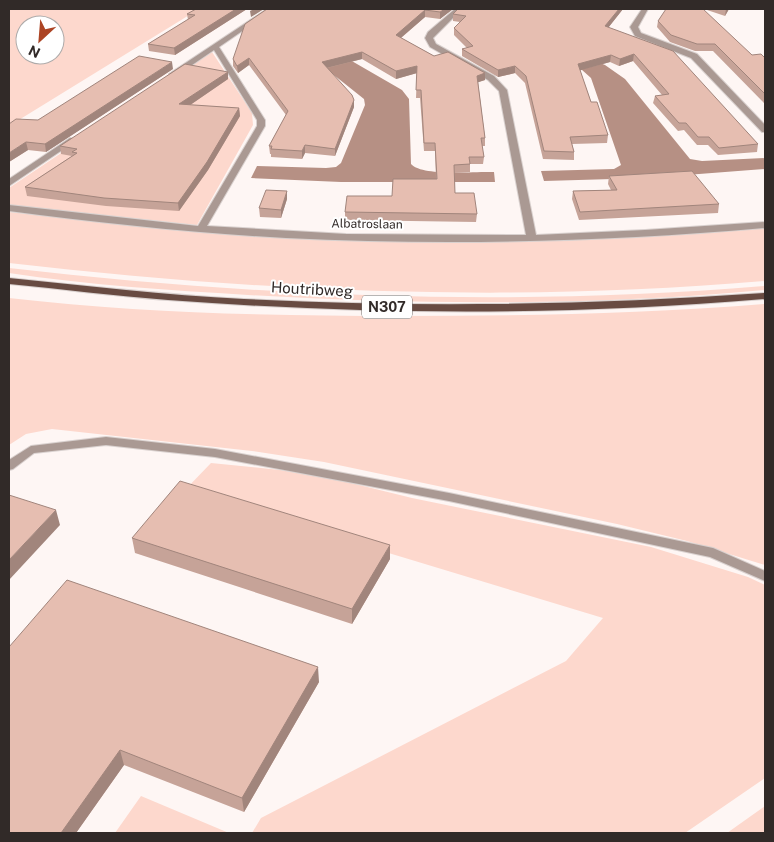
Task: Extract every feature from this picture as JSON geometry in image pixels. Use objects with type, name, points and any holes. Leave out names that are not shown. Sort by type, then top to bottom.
[{"type":"main road","name":"Houtribweg","points":[[9,281],[168,297],[367,307],[554,307],[765,296]]},
{"type":"street","points":[[165,78],[271,9]]},
{"type":"street","points":[[459,9],[429,38],[433,46],[491,78],[503,90],[532,238]]},
{"type":"street","points":[[645,9],[634,24],[638,34],[694,56],[765,130]]},
{"type":"street","points":[[201,228],[261,126],[261,120],[215,46]]},
{"type":"street","points":[[9,183],[83,133]]},
{"type":"street","name":"Albatroslaan","points":[[9,208],[201,228],[285,235],[366,238],[532,238],[626,235],[765,225]]},
{"type":"lane","points":[[9,466],[31,450],[106,441],[215,453],[448,497],[713,553],[765,576]]},
{"type":"shaded area","points":[[9,9],[199,9],[9,126]]},
{"type":"shaded area","points":[[365,9],[331,49],[402,90],[409,99],[411,164],[426,171],[494,172],[495,182],[341,182],[251,178],[257,166],[326,168],[336,167],[341,163],[365,105],[364,99],[310,56]]},
{"type":"shaded area","points":[[553,44],[605,65],[625,79],[690,159],[702,161],[765,158],[765,169],[647,178],[544,181],[541,171],[614,169],[621,165],[591,78]]},
{"type":"shaded area","points":[[212,52],[252,113],[253,125],[197,225],[9,205],[9,188]]},
{"type":"shaded area","points":[[9,212],[174,230],[388,240],[726,231],[765,227],[765,281],[576,292],[481,293],[292,287],[103,273],[9,263]]},
{"type":"shaded area","points":[[9,268],[198,286],[387,296],[576,296],[765,286],[765,290],[636,299],[572,301],[377,301],[128,287],[9,273]]},
{"type":"shaded area","points":[[9,298],[155,310],[351,316],[582,314],[765,304],[765,565],[687,541],[617,524],[324,462],[252,451],[52,429],[26,434],[9,445]]},
{"type":"shaded area","points":[[211,463],[280,470],[347,482],[412,498],[651,547],[748,577],[765,585],[765,778],[685,833],[252,833],[261,818],[566,661],[603,618],[184,491]]},
{"type":"shaded area","points":[[141,796],[229,833],[115,833]]},
{"type":"shaded area","points":[[765,806],[765,833],[727,833]]},
{"type":"building","points":[[196,9],[236,9],[174,48],[148,44],[195,15],[187,14]]},
{"type":"building","points":[[267,9],[445,9],[440,12],[425,10],[396,35],[434,56],[448,52],[485,73],[477,76],[485,138],[481,138],[484,157],[469,157],[470,164],[454,165],[455,193],[474,193],[477,214],[345,212],[347,196],[392,196],[393,179],[437,179],[435,143],[424,143],[421,90],[416,90],[417,66],[396,71],[362,52],[322,62],[352,95],[354,100],[335,149],[305,145],[302,151],[271,149],[272,146],[269,146],[288,111],[249,58],[237,66],[233,59],[245,24]]},
{"type":"building","points":[[458,9],[619,9],[605,26],[673,51],[758,144],[719,148],[709,137],[698,137],[686,123],[679,123],[655,96],[669,94],[634,54],[620,59],[611,55],[578,64],[591,102],[597,102],[608,135],[570,137],[574,152],[544,151],[526,76],[515,66],[498,70],[462,49],[473,46],[454,28],[466,16],[453,14]]},
{"type":"building","points":[[666,9],[703,9],[752,55],[761,54],[765,58],[765,94],[715,44],[697,44],[671,35],[658,21]]},
{"type":"building","points":[[139,56],[172,62],[45,144],[26,142],[9,153],[9,124],[16,119],[38,120]]},
{"type":"building","points":[[185,64],[228,72],[179,104],[239,108],[207,162],[178,203],[104,198],[25,187],[77,153],[72,152],[77,149],[60,146]]},
{"type":"building","points":[[692,171],[719,204],[580,212],[573,191],[617,190],[609,176]]},
{"type":"building","points":[[266,190],[287,191],[281,210],[259,208]]},
{"type":"building","points":[[180,481],[390,545],[352,609],[132,538]]},
{"type":"building","points":[[9,495],[56,510],[9,560]]},
{"type":"building","points":[[67,580],[318,667],[242,798],[120,750],[61,833],[9,833],[9,647]]}]
